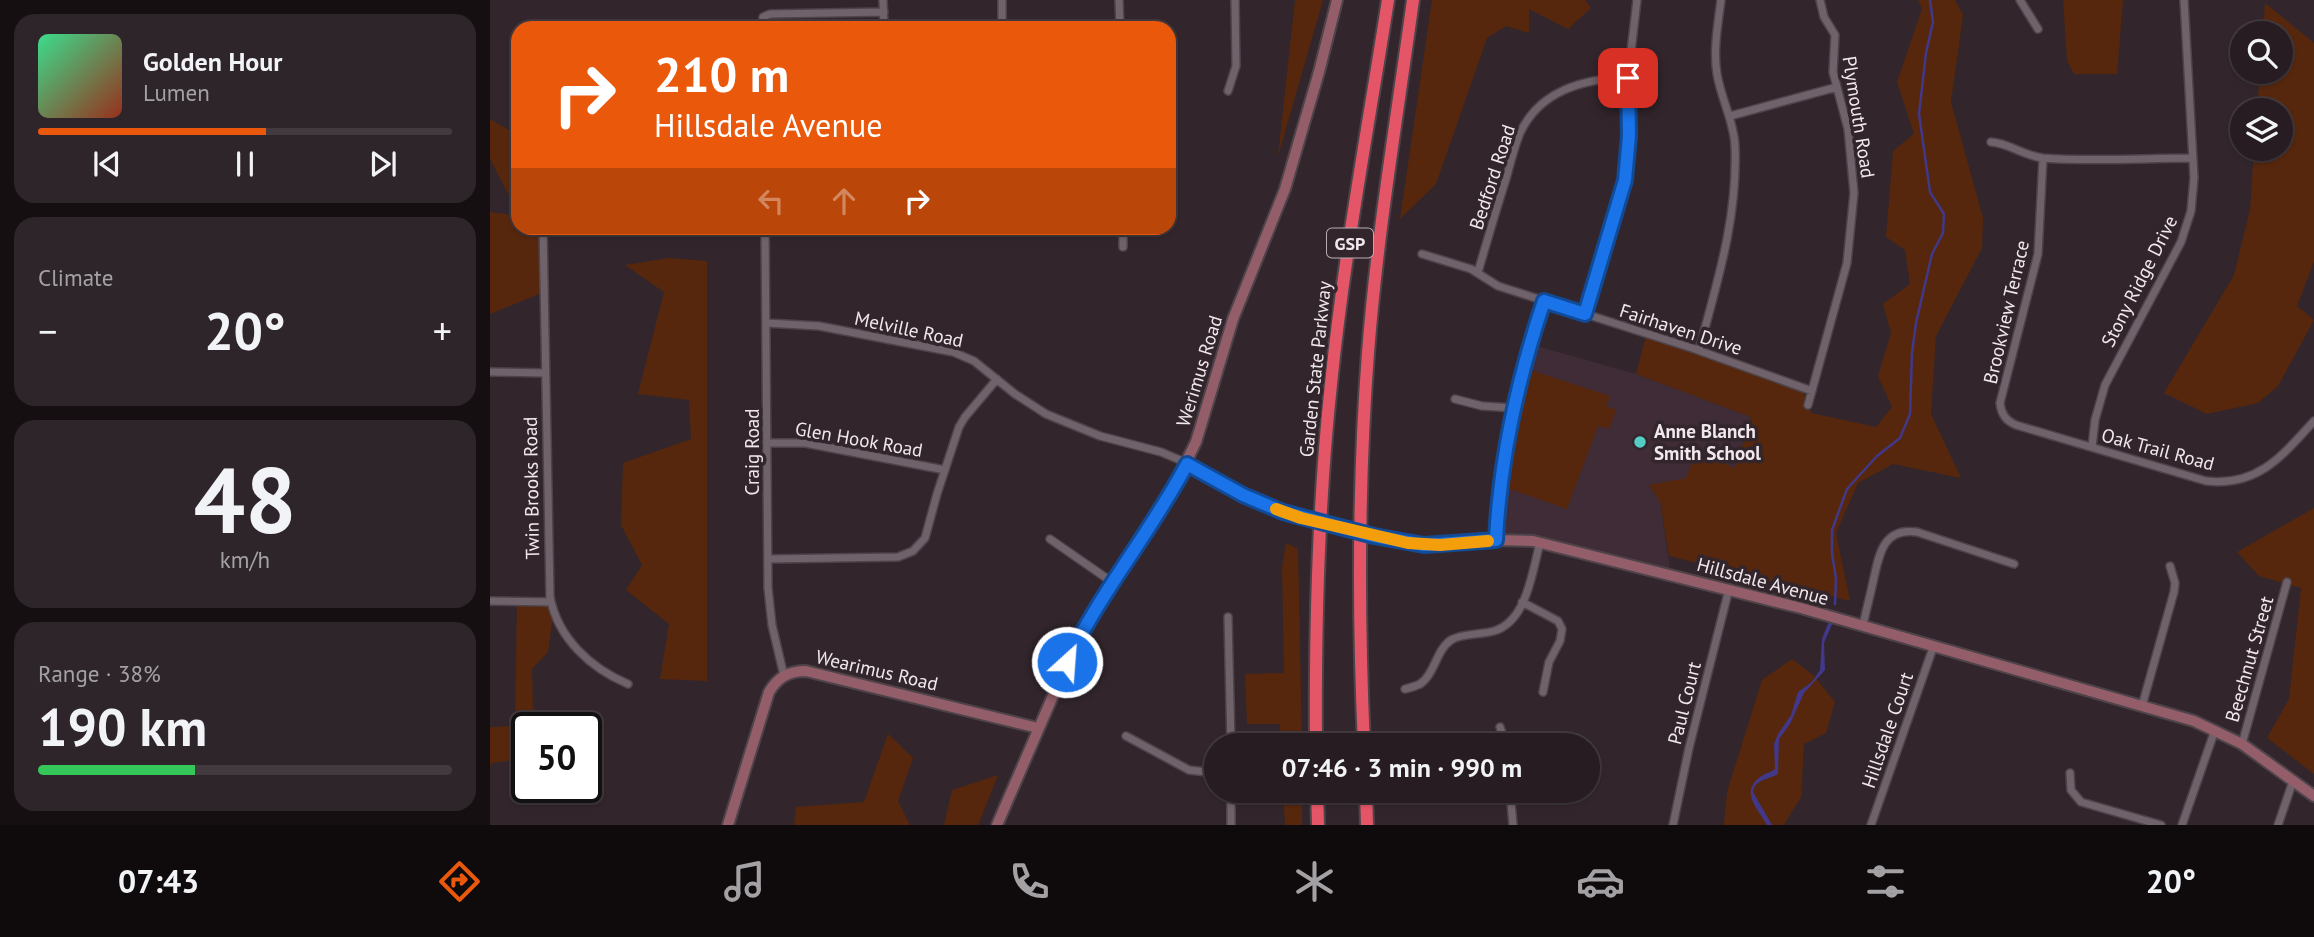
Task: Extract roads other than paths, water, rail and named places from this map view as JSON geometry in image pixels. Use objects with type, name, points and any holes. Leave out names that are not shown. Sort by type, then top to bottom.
[{"type":"highway","name":"Garden State Parkway","points":[[1317,733],[1317,569],[1328,409],[1344,276],[1388,0]]},
{"type":"highway","name":"GSP","points":[[1364,733],[1359,564],[1366,377],[1380,236],[1413,0]]},
{"type":"highway","points":[[1317,803],[1318,825]]},
{"type":"highway","points":[[1366,803],[1367,825]]},
{"type":"street","points":[[883,0],[884,21]]},
{"type":"street","points":[[1002,0],[1002,21]]},
{"type":"street","points":[[1119,0],[1120,21]]},
{"type":"street","points":[[1228,91],[1236,66],[1235,0]]},
{"type":"street","name":"Werimus Road","points":[[998,825],[1078,638],[1187,464],[1205,419],[1233,319],[1285,190],[1320,72],[1337,0]]},
{"type":"street","points":[[1585,314],[1625,180],[1629,136],[1628,78],[1637,0]]},
{"type":"street","points":[[1699,350],[1731,223],[1735,144],[1730,116],[1720,90],[1716,62],[1721,0]]},
{"type":"street","name":"Plymouth Road","points":[[1808,405],[1847,263],[1853,219],[1852,154],[1832,61],[1835,35],[1824,17],[1820,0]]},
{"type":"street","points":[[2020,0],[2038,29]]},
{"type":"street","name":"Stony Ridge Drive","points":[[2092,447],[2095,420],[2105,385],[2187,226],[2194,195],[2184,0]]},
{"type":"street","points":[[763,21],[764,17],[770,14],[884,12]]},
{"type":"street","name":"Bedford Road","points":[[1478,272],[1519,136],[1531,115],[1549,98],[1574,85],[1605,78],[1628,78]]},
{"type":"street","points":[[1730,116],[1837,86]]},
{"type":"street","points":[[1991,142],[2001,142],[2015,150],[2043,158],[2193,158]]},
{"type":"street","name":"Brookview Terrace","points":[[2016,425],[2003,415],[2000,403],[2038,254],[2043,158]]},
{"type":"street","name":"Twin Brooks Road","points":[[543,235],[548,585],[551,602],[561,629],[579,651],[628,684]]},
{"type":"street","name":"Craig Road","points":[[765,235],[769,608],[784,676]]},
{"type":"street","points":[[1122,235],[1123,247]]},
{"type":"street","name":"Fairhaven Drive","points":[[1422,254],[1478,272],[1498,286],[1699,350],[1812,391]]},
{"type":"street","points":[[1496,540],[1499,497],[1514,408],[1526,352],[1544,301]]},
{"type":"street","name":"Melville Road","points":[[766,323],[820,326],[953,352],[974,361],[1030,405],[1062,422],[1100,436],[1161,452],[1187,464]]},
{"type":"street","points":[[490,372],[545,373]]},
{"type":"street","points":[[768,559],[898,557],[906,555],[920,544],[925,538],[945,470],[965,416],[997,379]]},
{"type":"street","points":[[1455,399],[1514,408]]},
{"type":"street","name":"Oak Trail Road","points":[[2016,425],[2206,481],[2230,482],[2264,470],[2314,421]]},
{"type":"street","name":"Glen Hook Road","points":[[768,443],[805,443],[945,470]]},
{"type":"street","name":"Hillsdale Avenue","points":[[1187,464],[1243,495],[1301,518],[1424,545],[1515,539],[1540,543],[1863,625],[2142,706],[2215,729],[2242,744],[2314,796]]},
{"type":"street","points":[[1863,625],[1880,551],[1894,535],[1917,532],[2014,564]]},
{"type":"street","points":[[1050,539],[1112,582]]},
{"type":"street","points":[[1405,689],[1421,683],[1444,648],[1454,638],[1499,629],[1515,615],[1522,602],[1540,543]]},
{"type":"street","points":[[2142,706],[2174,592],[2175,583],[2170,566]]},
{"type":"street","name":"Beechnut Street","points":[[2242,744],[2287,582]]},
{"type":"street","name":"Paul Court","points":[[1673,825],[1689,748],[1729,589]]},
{"type":"street","points":[[490,601],[551,602]]},
{"type":"street","points":[[1522,602],[1558,621],[1562,629],[1560,641],[1549,662],[1543,692]]},
{"type":"street","points":[[1228,617],[1231,733]]},
{"type":"street","name":"Hillsdale Court","points":[[1871,825],[1934,645]]},
{"type":"street","name":"Wearimus Road","points":[[784,676],[806,671],[1038,728]]},
{"type":"street","points":[[728,825],[769,692],[784,676]]},
{"type":"street","points":[[1500,727],[1502,733]]},
{"type":"street","points":[[2182,825],[2215,729]]},
{"type":"street","points":[[1126,736],[1189,770],[1204,772]]},
{"type":"street","points":[[2070,773],[2071,790],[2081,802],[2161,825]]},
{"type":"street","points":[[2278,825],[2294,781]]},
{"type":"street","points":[[1231,803],[1231,825]]},
{"type":"street","points":[[1511,803],[1513,825]]},
{"type":"waterway","points":[[1835,604],[1832,530],[1847,489],[1877,456],[1900,438],[1910,414],[1916,323],[1932,254],[1943,233],[1944,214],[1930,192],[1919,114],[1926,53],[1933,22],[1930,0]]},
{"type":"place","name":"Anne Blanch Smith School","points":[[1640,442]]}]
